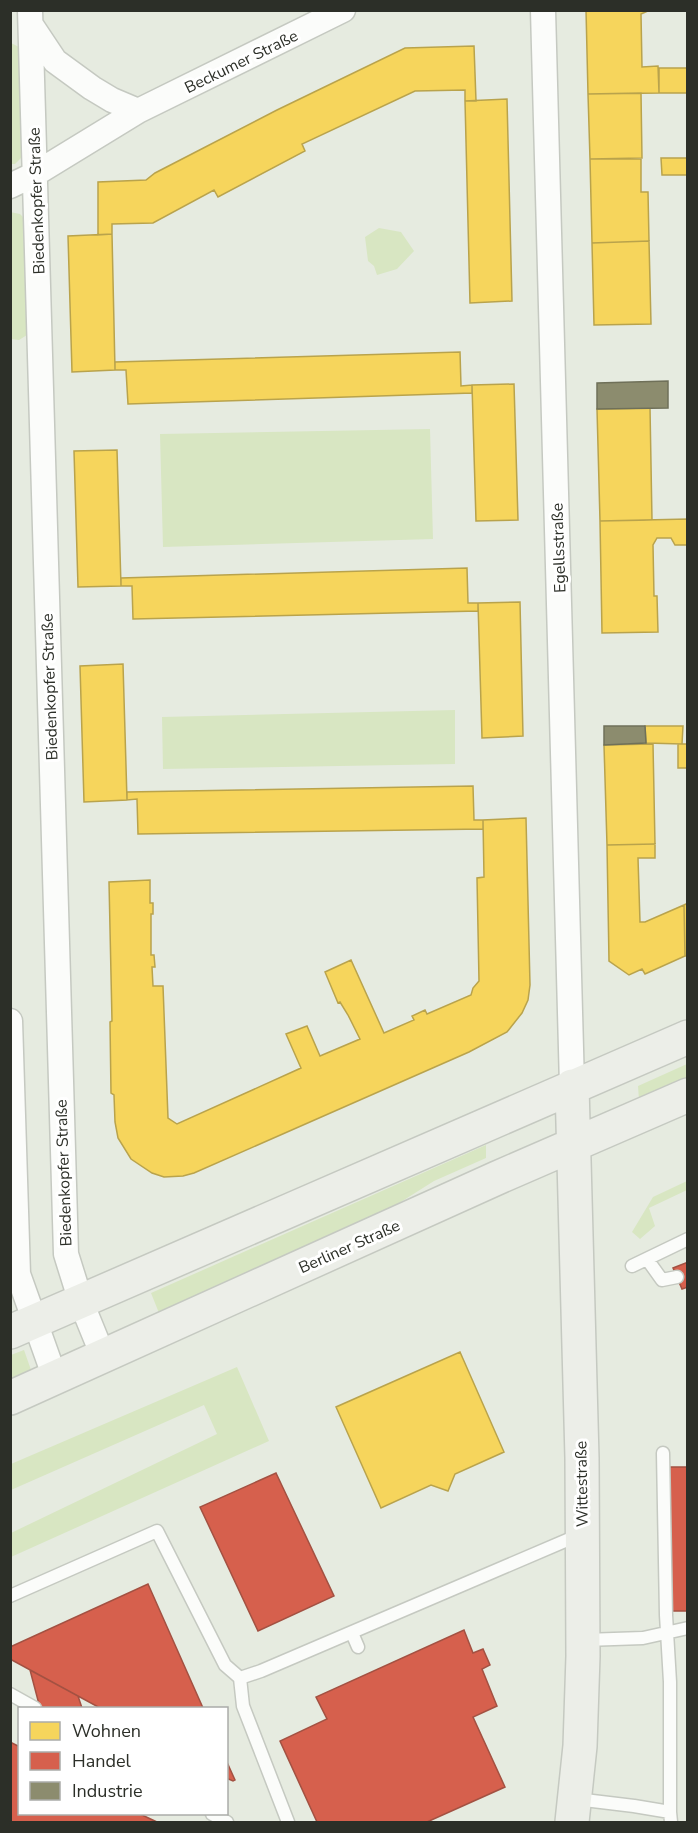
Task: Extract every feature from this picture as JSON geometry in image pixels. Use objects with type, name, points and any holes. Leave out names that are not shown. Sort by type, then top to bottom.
[{"type":"main road","points":[[23,1327],[687,1037]]},
{"type":"main road","name":"Wittestraße","points":[[572,1086],[583,1640],[580,1746],[574,1811]]},
{"type":"main road","name":"Berliner Straße","points":[[10,1398],[687,1095]]},
{"type":"street","name":"Beckumer Straße","points":[[10,186],[35,174],[138,111],[343,10]]},
{"type":"street","name":"Egellsstraße","points":[[543,10],[572,1086]]},
{"type":"street","points":[[24,20],[55,62],[112,100],[138,111]]},
{"type":"street","name":"Biedenkopfer Straße","points":[[24,20],[35,174],[66,1254],[81,1302],[104,1356]]},
{"type":"street","points":[[10,1021],[18,1274],[23,1327],[55,1378]]},
{"type":"lane","points":[[632,1266],[687,1239]]},
{"type":"lane","points":[[647,1259],[662,1280],[677,1277]]},
{"type":"lane","points":[[574,1811],[634,1806],[671,1817],[669,1631],[666,1615],[663,1454]]},
{"type":"lane","points":[[10,1596],[157,1531],[225,1665],[240,1678],[243,1706],[288,1822]]},
{"type":"lane","points":[[240,1678],[352,1633],[582,1534]]},
{"type":"lane","points":[[583,1640],[643,1638],[687,1628]]},
{"type":"lane","points":[[352,1633],[358,1647]]},
{"type":"lane","points":[[10,1694],[33,1707]]},
{"type":"green space","points":[[11,43],[19,47],[22,53],[23,156],[15,164],[11,164]]},
{"type":"green space","points":[[10,212],[20,214],[26,220],[27,335],[19,340],[11,339]]},
{"type":"green space","points":[[379,228],[401,232],[414,251],[397,269],[377,275],[374,266],[368,261],[365,237]]},
{"type":"green space","points":[[430,429],[433,539],[163,547],[160,434]]},
{"type":"green space","points":[[455,710],[455,764],[163,769],[162,717]]},
{"type":"green space","points":[[687,1064],[687,1078],[639,1100],[638,1086]]},
{"type":"green space","points":[[486,1145],[486,1158],[434,1181],[388,1210],[159,1313],[151,1293]]},
{"type":"green space","points":[[687,1181],[687,1190],[649,1208],[655,1226],[640,1239],[632,1232],[653,1197]]},
{"type":"green space","points":[[24,1350],[31,1370],[11,1379],[11,1355]]},
{"type":"green space","points":[[237,1367],[269,1441],[11,1557],[11,1533],[217,1434],[204,1405],[11,1490],[11,1464]]},
{"type":"building: Wohnen","points":[[586,10],[650,10],[641,14],[642,67],[658,66],[659,93],[588,94]]},
{"type":"building: Wohnen","points":[[474,46],[476,101],[465,101],[465,90],[415,91],[302,144],[305,151],[218,197],[214,190],[153,223],[112,224],[112,234],[98,235],[98,182],[146,180],[155,173],[277,110],[405,48]]},
{"type":"building: Wohnen","points":[[659,68],[688,68],[688,93],[659,93]]},
{"type":"building: Wohnen","points":[[641,93],[642,158],[590,159],[588,94]]},
{"type":"building: Wohnen","points":[[507,99],[512,301],[470,303],[465,101]]},
{"type":"building: Wohnen","points":[[661,158],[688,158],[688,175],[662,175]]},
{"type":"building: Wohnen","points":[[590,159],[641,159],[641,192],[648,192],[649,241],[592,243]]},
{"type":"building: Wohnen","points":[[112,234],[115,370],[72,372],[68,236]]},
{"type":"building: Wohnen","points":[[649,241],[651,324],[594,325],[592,243]]},
{"type":"building: Wohnen","points":[[460,352],[461,386],[472,385],[472,393],[128,404],[126,370],[115,370],[115,362]]},
{"type":"building: Wohnen","points":[[514,384],[518,520],[476,521],[472,385]]},
{"type":"building: Wohnen","points":[[650,408],[652,520],[600,521],[597,409]]},
{"type":"building: Wohnen","points":[[117,450],[121,586],[78,587],[74,451]]},
{"type":"building: Wohnen","points":[[688,519],[688,545],[675,545],[671,538],[657,538],[653,545],[654,596],[657,596],[658,632],[602,633],[600,521]]},
{"type":"building: Wohnen","points":[[467,568],[468,603],[478,603],[478,611],[133,619],[132,586],[121,586],[121,578]]},
{"type":"building: Wohnen","points":[[520,602],[523,736],[482,738],[478,603]]},
{"type":"building: Wohnen","points":[[123,664],[127,800],[84,802],[80,666]]},
{"type":"building: Wohnen","points":[[645,726],[683,726],[682,744],[646,743]]},
{"type":"building: Wohnen","points":[[653,744],[655,844],[607,845],[604,745]]},
{"type":"building: Wohnen","points":[[678,744],[688,744],[688,768],[678,768]]},
{"type":"building: Wohnen","points":[[473,786],[474,820],[483,820],[483,829],[138,834],[137,799],[127,800],[127,792]]},
{"type":"building: Wohnen","points":[[526,818],[530,985],[528,1000],[522,1013],[507,1032],[469,1052],[194,1173],[164,1177],[152,1173],[131,1159],[118,1138],[114,1095],[111,1093],[109,882],[150,880],[150,903],[153,903],[151,955],[154,955],[155,967],[152,967],[153,986],[163,986],[168,1118],[177,1124],[301,1068],[286,1034],[307,1026],[320,1056],[360,1039],[348,1015],[340,1002],[338,1003],[325,972],[351,960],[384,1033],[414,1020],[412,1016],[425,1010],[427,1014],[471,995],[479,981],[477,878],[484,877],[483,820]]},
{"type":"building: Wohnen","points":[[655,844],[655,858],[638,858],[640,922],[645,922],[684,905],[685,956],[645,974],[642,969],[629,975],[609,961],[607,845]]},
{"type":"building: Wohnen","points":[[688,903],[688,956],[685,956],[684,905]]},
{"type":"building: Wohnen","points":[[460,1352],[504,1452],[455,1474],[448,1491],[431,1485],[381,1508],[336,1407]]},
{"type":"building: Handel","points":[[688,1262],[688,1287],[682,1289],[673,1268]]},
{"type":"building: Handel","points":[[669,1467],[688,1467],[688,1611],[671,1611]]},
{"type":"building: Handel","points":[[276,1473],[334,1596],[258,1631],[200,1507]]},
{"type":"building: Handel","points":[[148,1584],[203,1707],[98,1707],[10,1659],[10,1647]]},
{"type":"building: Handel","points":[[464,1630],[473,1653],[483,1649],[490,1665],[482,1669],[497,1706],[473,1717],[505,1787],[427,1822],[317,1822],[280,1741],[327,1719],[316,1697]]},
{"type":"building: Handel","points":[[30,1670],[78,1696],[82,1707],[40,1707]]},
{"type":"building: Handel","points":[[10,1742],[18,1746],[18,1815],[142,1815],[157,1822],[10,1822]]},
{"type":"building: Handel","points":[[228,1764],[235,1780],[228,1779]]},
{"type":"building: Industrie","points":[[668,381],[668,408],[597,409],[597,383]]},
{"type":"building: Industrie","points":[[604,726],[645,726],[646,743],[604,745]]}]
